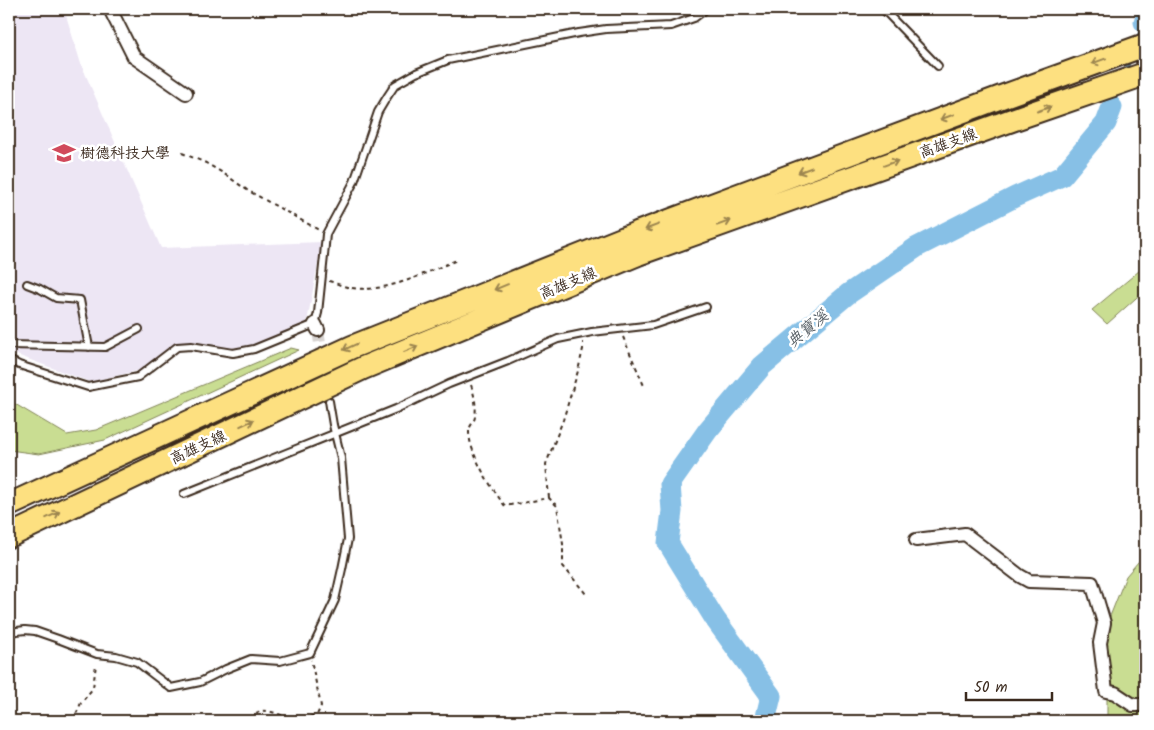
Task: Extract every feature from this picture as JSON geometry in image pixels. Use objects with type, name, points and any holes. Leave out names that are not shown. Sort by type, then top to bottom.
[{"type":"highway","name":"高雄支線","points":[[9,506],[352,346],[637,233],[1145,44]]},
{"type":"highway","name":"高雄支線","points":[[9,536],[363,368],[638,254],[1145,74]]},
{"type":"street","points":[[110,9],[134,56],[186,93]]},
{"type":"street","points":[[1145,57],[1143,61],[1145,64]]},
{"type":"street","points":[[916,540],[965,534],[1029,581],[1092,583],[1104,622],[1100,644],[1106,691],[1115,693],[1133,705],[1145,705]]},
{"type":"lane","points":[[9,360],[88,387],[138,377],[177,347],[191,346],[233,353],[254,349],[316,327],[326,234],[354,182],[378,112],[395,85],[416,73],[448,60],[579,33],[606,29],[670,26],[694,18],[706,9]]},
{"type":"lane","points":[[883,9],[938,66]]},
{"type":"lane","points":[[26,284],[56,298],[80,300],[89,347]]},
{"type":"lane","points":[[184,494],[396,409],[449,384],[558,339],[653,325],[706,307]]},
{"type":"lane","points":[[9,345],[106,348],[140,329]]},
{"type":"lane","points":[[9,632],[25,630],[35,632],[97,654],[116,656],[137,662],[171,688],[200,682],[251,659],[280,661],[310,653],[335,600],[348,539],[341,458],[329,401]]},
{"type":"path","points":[[182,152],[206,163],[247,190],[326,234]]},
{"type":"path","points":[[322,278],[351,288],[382,288],[409,280],[458,260]]},
{"type":"path","points":[[618,329],[628,346],[645,388]]},
{"type":"path","points":[[582,334],[584,349],[582,358],[563,420],[546,464],[549,498],[557,506],[563,544],[563,566],[586,594]]},
{"type":"path","points":[[468,377],[474,392],[476,416],[469,429],[472,449],[493,489],[505,506],[549,498]]},
{"type":"path","points":[[252,721],[260,712],[266,710],[293,717],[307,718],[317,715],[321,706],[310,653]]},
{"type":"path","points":[[74,721],[81,703],[93,688],[97,654]]},
{"type":"shaded area","name":"樹德科技大學","points":[[9,9],[64,9],[81,64],[161,248],[322,242],[306,327],[260,343],[233,348],[176,343],[141,370],[90,382],[9,352]]},
{"type":"green space","points":[[1145,266],[1145,290],[1107,324],[1092,310]]},
{"type":"green space","points":[[291,348],[299,350],[105,440],[39,454],[9,450],[9,397],[15,404],[67,435],[96,430]]},
{"type":"green space","points":[[1145,554],[1145,721],[1107,721],[1107,624],[1126,576]]},
{"type":"waterway","name":"典寶溪","points":[[1138,38],[1144,22]]},
{"type":"waterway","name":"典寶溪","points":[[1125,73],[1130,59]]},
{"type":"waterway","name":"典寶溪","points":[[1112,107],[1118,92]]},
{"type":"waterway","name":"典寶溪","points":[[765,721],[771,696],[715,619],[668,543],[672,511],[670,484],[708,430],[762,366],[848,294],[917,247],[1015,197],[1062,176],[1106,123],[1112,107]]},
{"type":"tunnel","points":[[318,330],[323,364]]},
{"type":"place","name":"樹德科技大學","points":[[64,153]]}]
